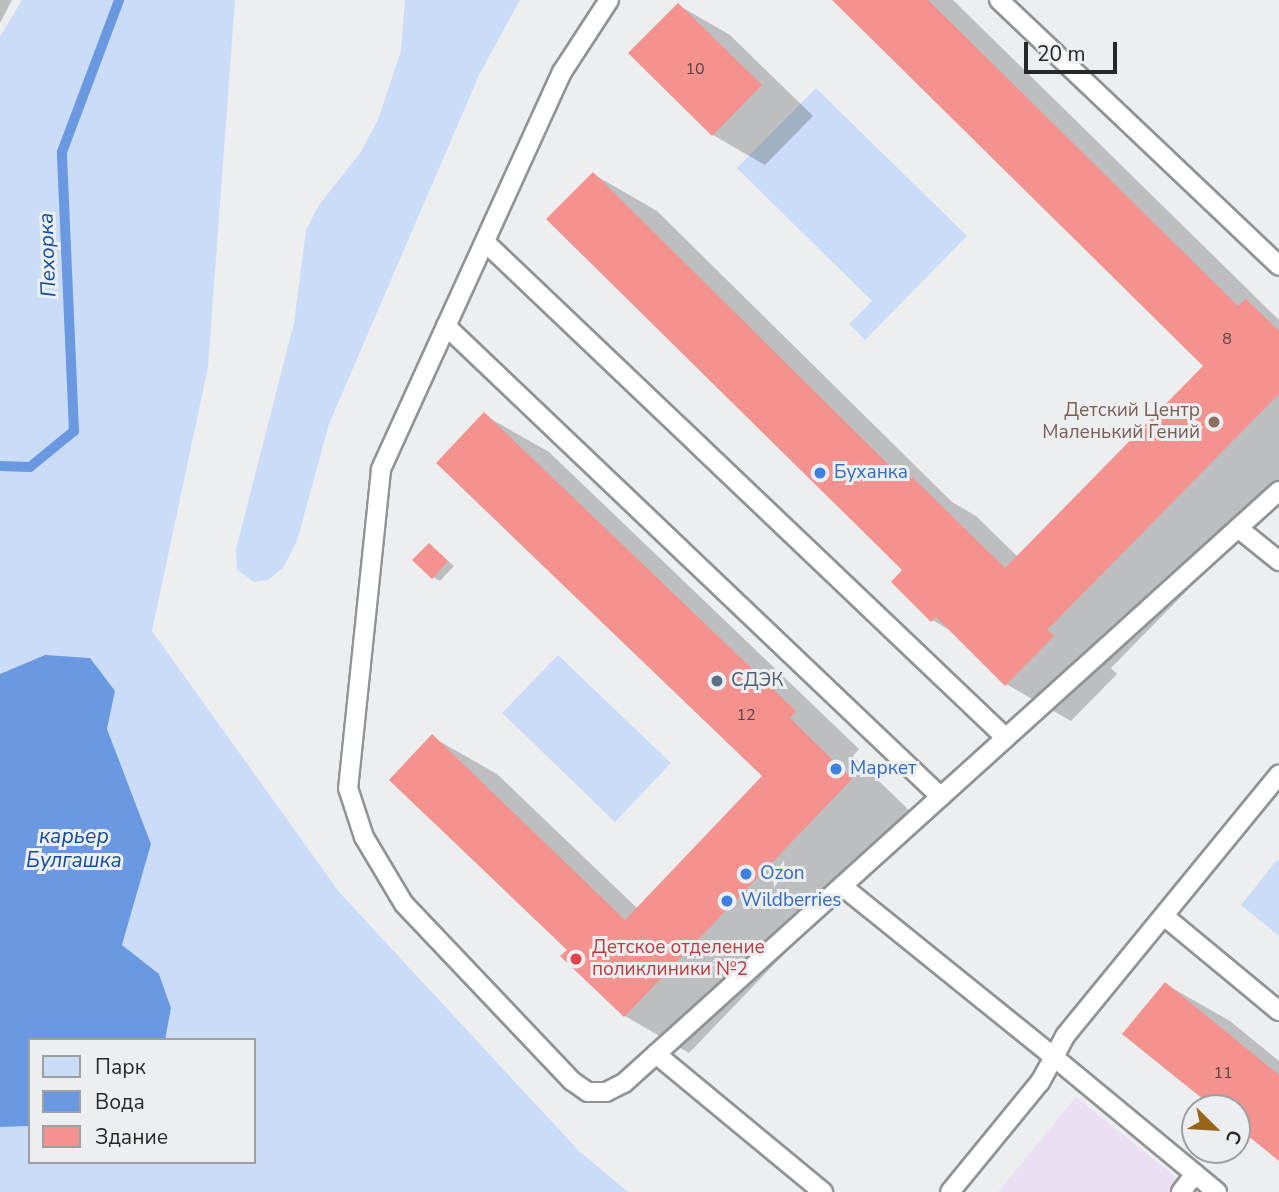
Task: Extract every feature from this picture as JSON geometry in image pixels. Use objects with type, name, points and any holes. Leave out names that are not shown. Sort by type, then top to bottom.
[{"type":"lane","points":[[609,0],[562,72],[381,470],[348,788],[364,837],[404,904],[572,1081],[588,1092],[606,1092],[656,1054],[1279,491]]},
{"type":"lane","points":[[999,0],[1279,266]]},
{"type":"lane","points":[[485,242],[1006,738]]},
{"type":"lane","points":[[446,327],[941,797]]},
{"type":"lane","points":[[1238,528],[1279,561]]},
{"type":"lane","points":[[950,1192],[1040,1082],[1065,1036],[1278,779]]},
{"type":"lane","points":[[842,886],[1217,1192]]},
{"type":"lane","points":[[1164,916],[1279,1011]]},
{"type":"lane","points":[[656,1054],[823,1192]]},
{"type":"lane","points":[[1181,1192],[1195,1174]]},
{"type":"shaded area","points":[[1076,1097],[1194,1192],[998,1192]]},
{"type":"green space","points":[[22,0],[235,0],[208,367],[152,631],[339,892],[579,1151],[628,1192],[0,1192],[0,1127],[28,1126],[28,1164],[256,1164],[256,1038],[165,1038],[171,1008],[159,974],[122,945],[151,844],[107,729],[115,691],[45,655],[0,674],[0,37]]},
{"type":"green space","points":[[405,0],[520,0],[480,73],[329,424],[297,541],[283,568],[268,580],[254,582],[237,570],[236,549],[294,323],[306,230],[319,205],[360,153],[378,120],[401,51]]},
{"type":"green space","points":[[816,88],[967,236],[865,340],[849,324],[872,301],[737,168]]},
{"type":"green space","points":[[558,655],[671,763],[615,822],[502,713]]},
{"type":"green space","points":[[1277,860],[1279,861],[1279,936],[1241,905]]},
{"type":"water","name":"карьер Булгашка","points":[[45,655],[90,658],[115,691],[107,729],[151,844],[122,945],[159,974],[171,1008],[165,1038],[28,1038],[28,1126],[0,1127],[0,674]]},
{"type":"building","points":[[832,0],[928,0],[1238,306],[1246,299],[1279,331],[1279,394],[1047,630],[1054,636],[1005,686],[936,617],[931,622],[891,582],[902,570],[546,219],[593,172],[906,482],[912,477],[1005,568],[1203,366]]},
{"type":"building","points":[[678,3],[762,85],[712,136],[628,53]]},
{"type":"building","points":[[484,412],[796,711],[790,718],[852,779],[624,1017],[560,956],[567,950],[389,780],[432,734],[625,920],[762,776],[436,463]]},
{"type":"building","points":[[429,543],[448,561],[432,579],[412,560]]},
{"type":"building","points":[[1165,982],[1279,1075],[1279,1161],[1251,1138],[1251,1094],[1197,1094],[1122,1034]]},
{"type":"waterway","name":"Пехорка","points":[[0,466],[30,467],[74,431],[62,152],[119,0]]},
{"type":"place","name":"Детский Центр Маленький Гений","points":[[1214,422]]},
{"type":"place","name":"Буханка","points":[[820,473]]},
{"type":"place","name":"СДЭК","points":[[717,681]]},
{"type":"place","name":"Маркет","points":[[836,769]]},
{"type":"place","name":"Ozon","points":[[746,874]]},
{"type":"place","name":"Wildberries","points":[[727,901]]},
{"type":"place","name":"Детское отделение поликлиники №2","points":[[576,959]]}]
